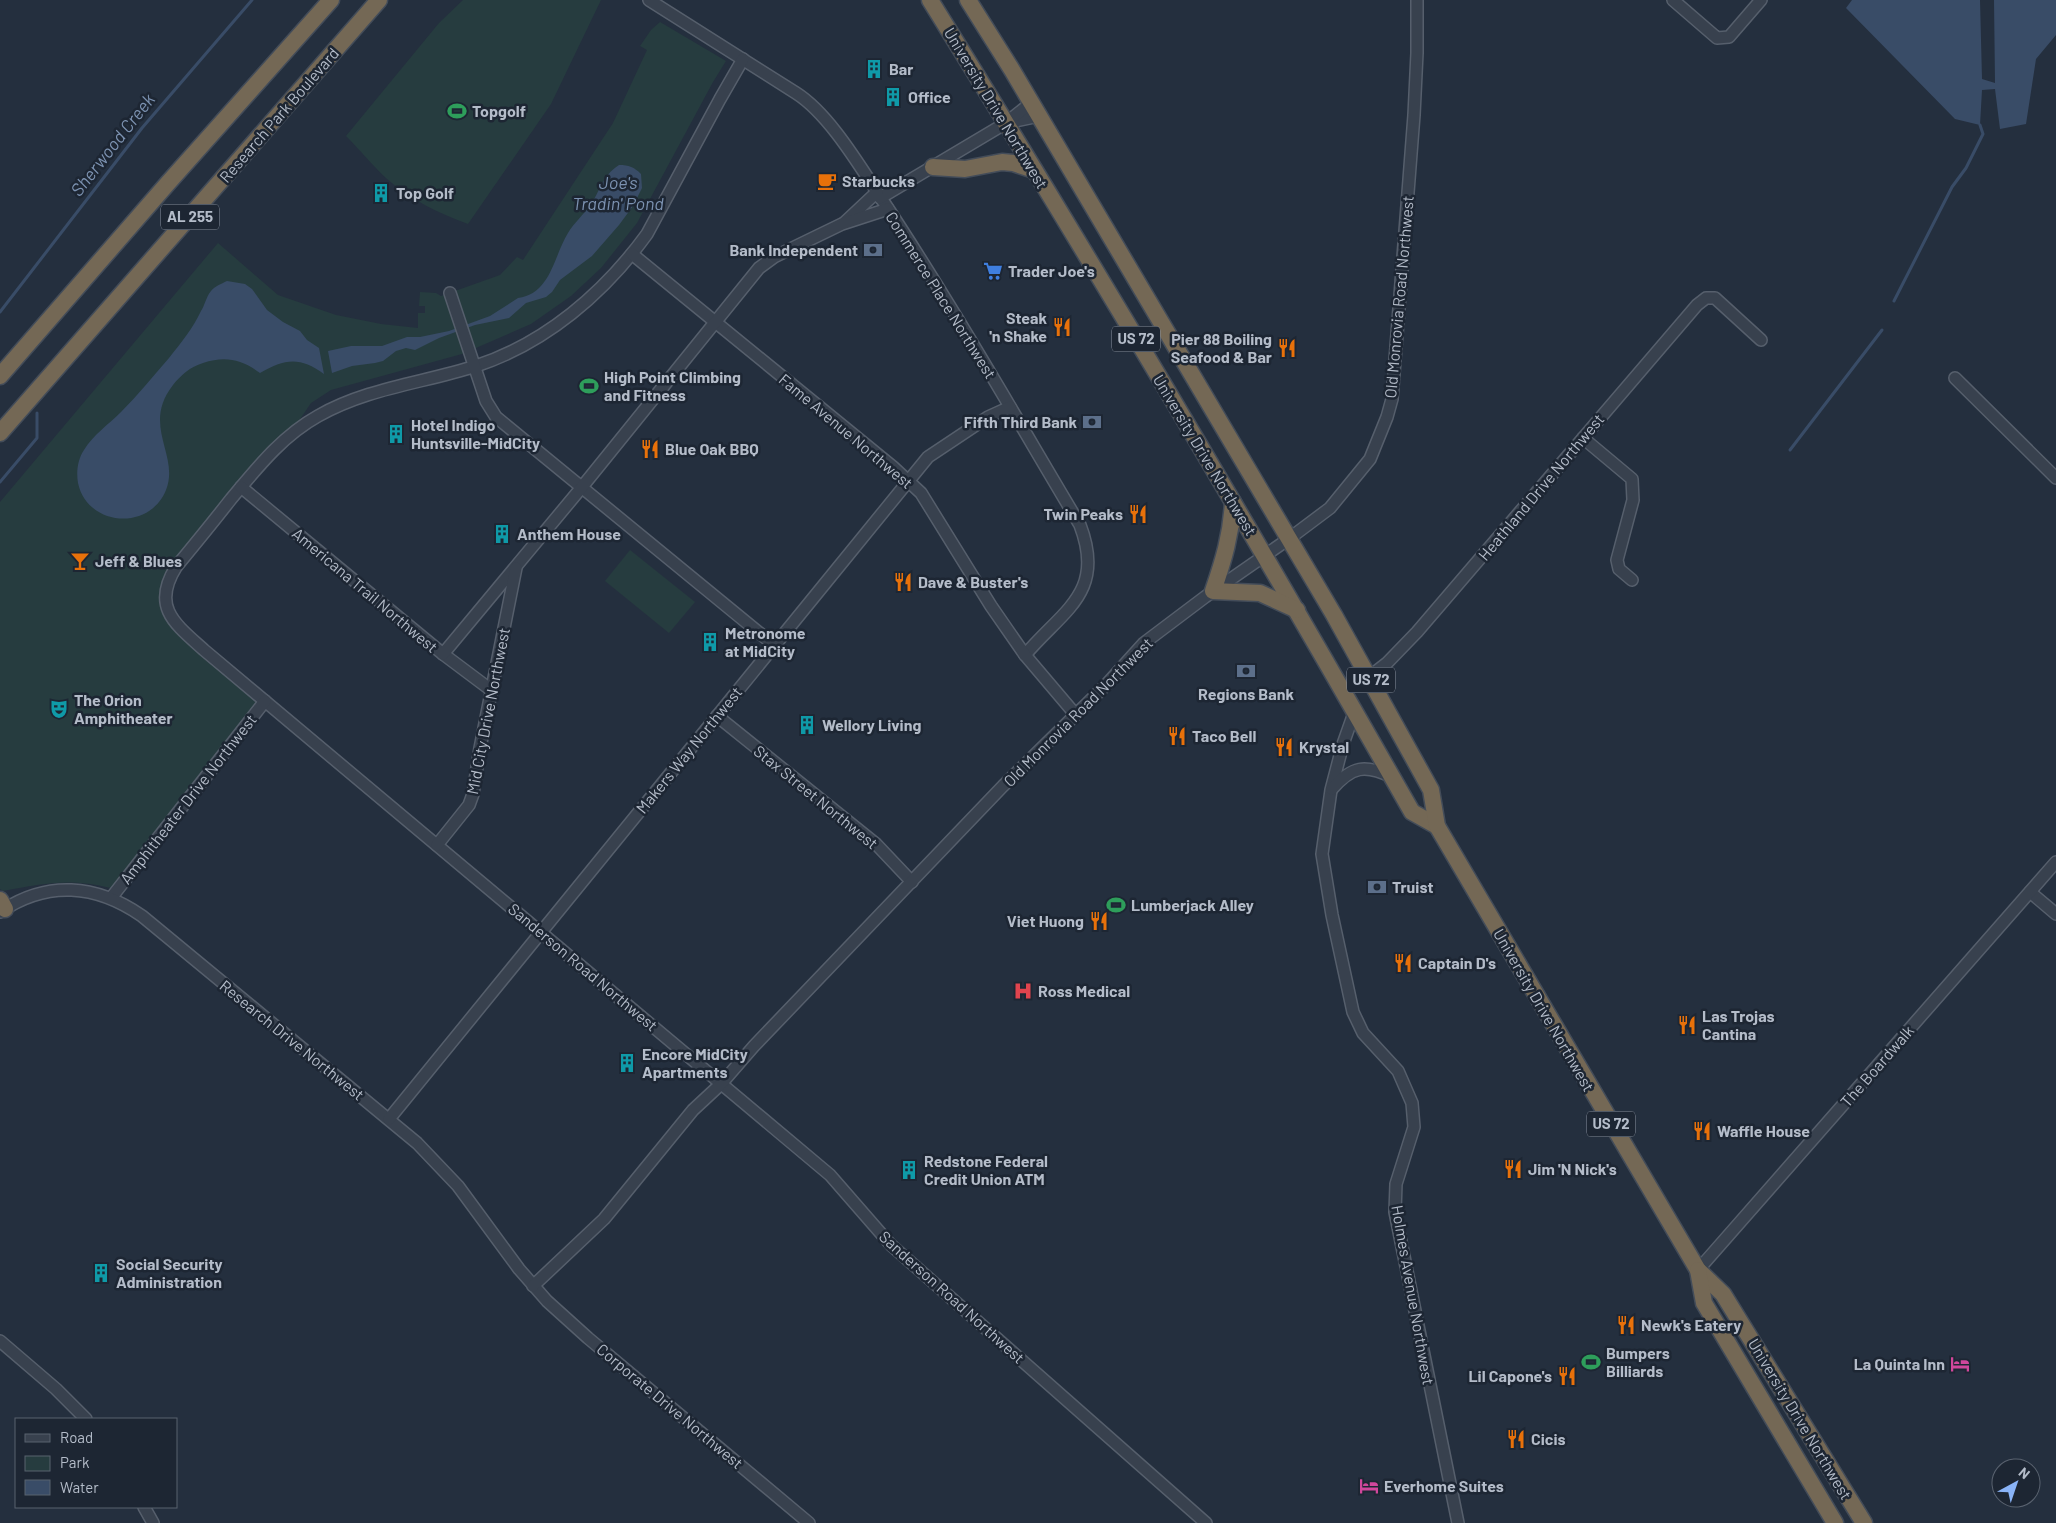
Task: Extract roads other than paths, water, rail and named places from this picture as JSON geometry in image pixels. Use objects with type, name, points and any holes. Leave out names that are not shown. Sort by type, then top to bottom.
[{"type":"highway","name":"AL 255","points":[[0,376],[168,182],[331,0]]},
{"type":"highway","name":"Research Park Boulevard","points":[[0,433],[379,0]]},
{"type":"highway","name":"University Drive Northwest","points":[[930,0],[1006,123],[1297,610],[1412,812],[1438,826]]},
{"type":"highway","name":"University Drive Northwest","points":[[968,0],[1035,109],[1290,538],[1431,790],[1438,826],[1698,1270],[1723,1294],[1864,1523]]},
{"type":"highway","points":[[973,0],[982,24]]},
{"type":"highway","points":[[933,167],[965,169],[1002,162],[1013,163],[1034,170]]},
{"type":"highway","points":[[1232,502],[1232,527],[1228,547],[1213,591],[1260,593],[1297,610]]},
{"type":"highway","name":"University Drive Northwest","points":[[1698,1270],[1704,1303],[1835,1523]]},
{"type":"street","name":"Commerce Place Northwest","points":[[649,0],[813,104],[888,209],[1010,406],[1080,525],[1087,543],[1090,562],[1085,585],[1073,604],[1025,655]]},
{"type":"street","name":"Old Monrovia Road Northwest","points":[[534,1286],[604,1220],[693,1110],[721,1084],[754,1046],[1106,685],[1144,643],[1213,591],[1330,508],[1370,460],[1392,399],[1418,53],[1418,0]]},
{"type":"street","points":[[1673,0],[1717,38],[1729,37],[1761,0]]},
{"type":"street","name":"Sanderson Road Northwest","points":[[743,59],[659,212],[632,254],[601,288],[560,323],[518,347],[475,366],[375,391],[351,400],[325,412],[288,437],[262,461],[176,567],[168,580],[165,596],[169,612],[177,626],[265,701],[830,1175],[891,1245],[1206,1523]]},
{"type":"street","name":"Mid City Drive Northwest","points":[[842,224],[878,195],[933,167],[1006,123],[1035,109]]},
{"type":"street","name":"Mid City Drive Northwest","points":[[443,654],[765,262],[842,224],[888,209]]},
{"type":"street","name":"Fame Avenue Northwest","points":[[632,254],[921,493],[990,606],[1025,655],[1076,714]]},
{"type":"street","points":[[450,293],[486,401],[496,417],[774,645]]},
{"type":"street","name":"Heathland Drive Northwest","points":[[1369,677],[1387,663],[1417,632],[1687,315],[1706,298],[1715,298],[1761,340]]},
{"type":"street","points":[[1955,378],[2056,478]]},
{"type":"street","name":"Makers Way Northwest","points":[[389,1119],[928,457],[988,417],[1010,406]]},
{"type":"street","points":[[1583,438],[1632,479],[1633,500],[1617,560],[1619,568],[1632,580]]},
{"type":"street","name":"Americana Trail Northwest","points":[[241,487],[443,654],[492,690]]},
{"type":"street","name":"Mid City Drive Northwest","points":[[437,845],[469,805],[473,794],[480,748],[516,567]]},
{"type":"street","name":"Amphitheater Drive Northwest","points":[[111,898],[265,701]]},
{"type":"street","name":"Holmes Avenue Northwest","points":[[1354,713],[1343,744],[1331,790],[1322,854],[1332,915],[1353,1012],[1362,1033],[1398,1071],[1412,1103],[1414,1127],[1396,1184],[1395,1212],[1458,1523]]},
{"type":"street","name":"Stax Street Northwest","points":[[717,716],[876,844],[912,882]]},
{"type":"street","points":[[1331,790],[1347,773],[1360,769],[1372,769],[1392,777]]},
{"type":"street","name":"The Boardwalk","points":[[1698,1270],[2056,862]]},
{"type":"street","name":"Research Drive Northwest","points":[[2,907],[28,897],[65,889],[91,891],[111,898],[128,907],[389,1119],[430,1155],[458,1186],[534,1286]]},
{"type":"street","points":[[2030,892],[2056,914]]},
{"type":"street","name":"Corporate Drive Northwest","points":[[534,1286],[588,1338],[809,1523]]},
{"type":"street","points":[[0,1341],[56,1389],[85,1418]]},
{"type":"street","points":[[145,1508],[153,1523]]},
{"type":"water","points":[[1852,0],[1980,0],[1982,79],[1995,83],[1994,0],[2056,0],[2056,35],[2036,59],[2026,124],[2000,129],[1995,89],[1982,90],[1980,125],[1955,119],[1846,8]]},
{"type":"water","name":"Joe's Tradin' Pond","points":[[619,165],[631,167],[641,174],[642,188],[633,206],[592,256],[560,280],[546,297],[526,303],[509,318],[475,325],[439,338],[415,350],[406,348],[396,351],[383,361],[352,366],[332,373],[328,351],[351,346],[382,346],[407,337],[420,337],[449,331],[490,316],[518,298],[529,295],[538,289],[550,272],[570,229],[590,206],[608,174]]},
{"type":"water","points":[[227,281],[245,284],[252,289],[267,310],[283,322],[300,331],[307,340],[319,348],[324,374],[300,362],[284,362],[260,373],[239,362],[226,359],[203,363],[190,369],[173,385],[164,400],[160,414],[160,427],[169,477],[166,490],[158,504],[146,513],[133,518],[105,515],[93,508],[84,497],[78,483],[77,474],[80,457],[92,439],[127,406],[187,335],[211,291],[216,286]]},
{"type":"waterway","name":"Sherwood Creek","points":[[0,312],[142,128],[252,0]]},
{"type":"waterway","points":[[1894,301],[1952,187],[1966,168],[1983,134],[1980,125]]},
{"type":"waterway","points":[[1790,450],[1882,330]]},
{"type":"waterway","name":"Sherwood Creek","points":[[0,482],[37,438],[37,413]]},
{"type":"place","name":"Bar","points":[[874,69]]},
{"type":"place","name":"Office","points":[[893,97]]},
{"type":"place","name":"Topgolf","points":[[457,111]]},
{"type":"place","name":"Starbucks","points":[[827,181]]},
{"type":"place","name":"Top Golf","points":[[381,193]]},
{"type":"place","name":"Bank Independent","points":[[873,250]]},
{"type":"place","name":"Trader Joe's","points":[[993,271]]},
{"type":"place","name":"Steak 'n Shake","points":[[1062,327]]},
{"type":"place","name":"Pier 88 Boiling Seafood & Bar","points":[[1287,348]]},
{"type":"place","name":"High Point Climbing and Fitness","points":[[589,386]]},
{"type":"place","name":"Fifth Third Bank","points":[[1092,422]]},
{"type":"place","name":"Hotel Indigo Huntsville-MidCity","points":[[396,434]]},
{"type":"place","name":"Blue Oak BBQ","points":[[650,449]]},
{"type":"place","name":"Twin Peaks","points":[[1138,514]]},
{"type":"place","name":"Anthem House","points":[[502,534]]},
{"type":"place","name":"Jeff & Blues","points":[[80,561]]},
{"type":"place","name":"Dave & Buster's","points":[[903,582]]},
{"type":"place","name":"Metronome at MidCity","points":[[710,642]]},
{"type":"place","name":"Regions Bank","points":[[1246,671]]},
{"type":"place","name":"The Orion Amphitheater","points":[[59,709]]},
{"type":"place","name":"Wellory Living","points":[[807,725]]},
{"type":"place","name":"Taco Bell","points":[[1177,736]]},
{"type":"place","name":"Krystal","points":[[1284,747]]},
{"type":"place","name":"Truist","points":[[1377,887]]},
{"type":"place","name":"Lumberjack Alley","points":[[1116,905]]},
{"type":"place","name":"Viet Huong","points":[[1099,921]]},
{"type":"place","name":"Captain D's","points":[[1403,963]]},
{"type":"place","name":"Ross Medical","points":[[1023,991]]},
{"type":"place","name":"Las Trojas Cantina","points":[[1687,1025]]},
{"type":"place","name":"Encore MidCity Apartments","points":[[627,1063]]},
{"type":"place","name":"Waffle House","points":[[1702,1131]]},
{"type":"place","name":"Jim 'N Nick's","points":[[1513,1169]]},
{"type":"place","name":"Redstone Federal Credit Union ATM","points":[[909,1170]]},
{"type":"place","name":"Social Security Administration","points":[[101,1273]]},
{"type":"place","name":"Newk's Eatery","points":[[1626,1325]]},
{"type":"place","name":"Bumpers Billiards","points":[[1591,1362]]},
{"type":"place","name":"La Quinta Inn","points":[[1960,1364]]},
{"type":"place","name":"Lil Capone's","points":[[1567,1376]]},
{"type":"place","name":"Cicis","points":[[1516,1439]]},
{"type":"place","name":"Everhome Suites","points":[[1369,1486]]}]
